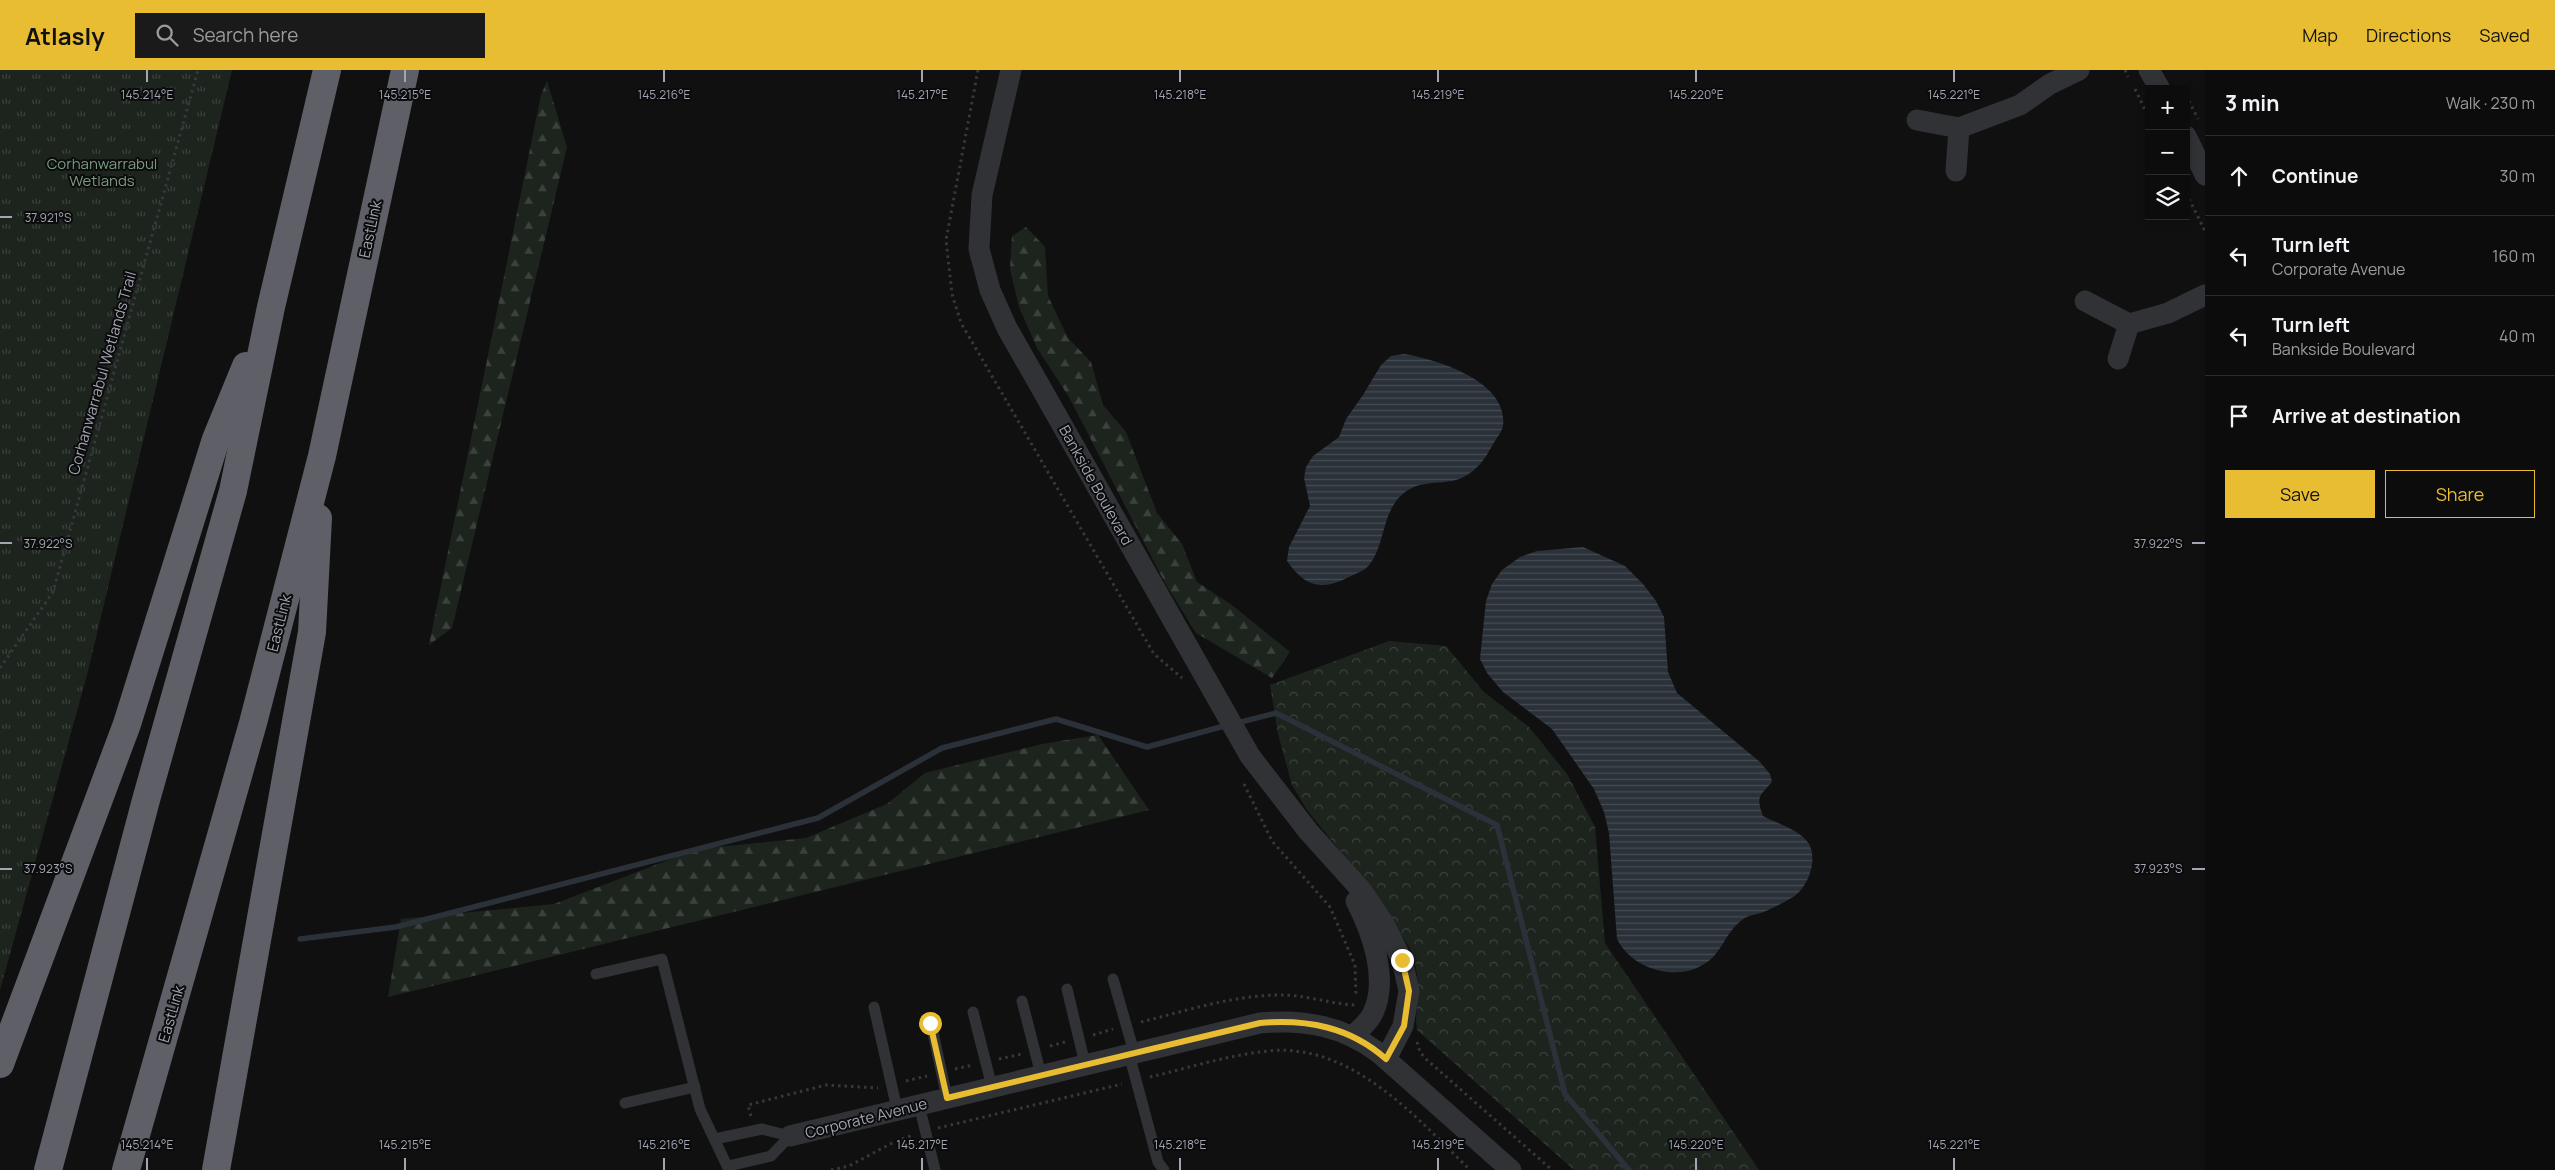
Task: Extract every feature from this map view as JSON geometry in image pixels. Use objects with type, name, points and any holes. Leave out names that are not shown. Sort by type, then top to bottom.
[{"type":"highway","points":[[48,1170],[146,800],[233,491],[271,307],[327,70]]},
{"type":"highway","name":"EastLink","points":[[126,1170],[253,723],[322,456],[405,70]]},
{"type":"highway","points":[[0,1064],[127,724],[216,439],[271,307]]},
{"type":"highway","points":[[216,1170],[312,632],[322,456]]},
{"type":"street","name":"Bankside Boulevard","points":[[1011,70],[982,195],[978,249],[990,290],[1007,328],[1203,677],[1250,756],[1308,831],[1362,891],[1384,924],[1402,960],[1409,991],[1404,1026],[1386,1059]]},
{"type":"street","points":[[1916,120],[1959,128],[2020,105],[2050,84],[2079,70]]},
{"type":"street","points":[[2149,70],[2158,85]]},
{"type":"street","points":[[1956,171],[1959,128]]},
{"type":"street","points":[[2194,130],[2205,175]]},
{"type":"street","points":[[2085,301],[2129,324],[2168,313],[2205,295]]},
{"type":"street","points":[[2118,359],[2129,324]]},
{"type":"street","name":"Bankside Boulevard","points":[[1336,861],[1367,922],[1378,965],[1378,998],[1374,1012],[1370,1019],[1353,1036]]},
{"type":"street","name":"Corporate Avenue","points":[[790,1136],[1131,1053],[1272,1022],[1315,1024],[1353,1036],[1386,1059],[1511,1170]]},
{"type":"lane","points":[[596,974],[662,959],[700,1109],[728,1168],[771,1156],[790,1136],[762,1129],[715,1139]]},
{"type":"lane","points":[[1113,979],[1136,1081],[1158,1162],[1164,1170]]},
{"type":"lane","points":[[1067,989],[1085,1064]]},
{"type":"lane","points":[[1022,1001],[1041,1075]]},
{"type":"lane","points":[[874,1007],[898,1109]]},
{"type":"lane","points":[[973,1012],[992,1087]]},
{"type":"lane","points":[[930,1023],[947,1098]]},
{"type":"lane","points":[[625,1103],[695,1087]]},
{"type":"lane","points":[[919,1105],[935,1170]]},
{"type":"path","name":"Corhanwarrabul Wetlands Trail","points":[[0,668],[53,592],[198,70]]},
{"type":"path","points":[[2125,70],[2129,78]]},
{"type":"path","points":[[2133,86],[2145,110]]},
{"type":"path","points":[[2190,112],[2194,130]]},
{"type":"path","points":[[2190,201],[2205,231]]},
{"type":"path","points":[[1417,1038],[1420,1052],[1426,1059],[1552,1170]]},
{"type":"path","points":[[831,1170],[849,1166],[894,1142],[925,1132],[1268,1051],[1289,1050],[1325,1057],[1375,1082],[1470,1170]]},
{"type":"green space","name":"Corhanwarrabul Wetlands","points":[[0,70],[232,70],[87,675],[0,990]]},
{"type":"green space","points":[[547,81],[567,147],[452,628],[429,645],[541,95]]},
{"type":"green space","points":[[1026,227],[1045,247],[1048,296],[1068,338],[1091,362],[1103,405],[1126,432],[1157,513],[1182,544],[1197,582],[1232,605],[1290,652],[1272,678],[1196,633],[1165,583],[1069,397],[1037,348],[1019,307],[1010,269],[1012,236]]},
{"type":"green space","points":[[1389,641],[1446,646],[1484,692],[1529,727],[1567,774],[1595,827],[1605,943],[1759,1170],[1574,1170],[1417,1030],[1418,983],[1415,962],[1409,947],[1372,890],[1307,810],[1292,785],[1278,734],[1270,685]]},
{"type":"green space","points":[[1098,735],[1149,810],[388,997],[401,919],[554,904],[697,849],[806,838],[887,804],[925,773],[1042,744]]},
{"type":"shaded area","points":[[1404,354],[1451,367],[1483,385],[1495,396],[1502,410],[1503,426],[1483,460],[1469,474],[1452,481],[1418,486],[1401,496],[1389,514],[1375,555],[1366,568],[1331,584],[1323,585],[1308,582],[1287,561],[1289,547],[1310,506],[1304,478],[1306,467],[1313,456],[1339,437],[1346,419],[1381,365],[1391,356]]},
{"type":"shaded area","points":[[1583,547],[1625,566],[1643,584],[1656,601],[1664,617],[1668,672],[1677,693],[1760,762],[1770,774],[1772,782],[1759,800],[1763,816],[1792,829],[1802,836],[1810,846],[1812,854],[1811,870],[1808,879],[1799,892],[1773,908],[1745,918],[1737,924],[1714,956],[1703,965],[1690,970],[1662,971],[1648,967],[1625,951],[1617,939],[1609,833],[1604,812],[1594,789],[1552,729],[1503,692],[1487,673],[1480,659],[1486,601],[1492,584],[1502,570],[1520,557],[1537,551]]},
{"type":"waterway","points":[[1237,723],[1276,713],[1497,825],[1565,1094],[1629,1170]]},
{"type":"waterway","points":[[300,939],[396,927],[818,818],[942,748],[1056,719],[1147,747],[1228,725]]},
{"type":"route","points":[[930,1023],[947,1098],[1260,1023],[1294,1021],[1326,1026],[1353,1036],[1386,1059],[1404,1026],[1409,991],[1402,960]]}]
